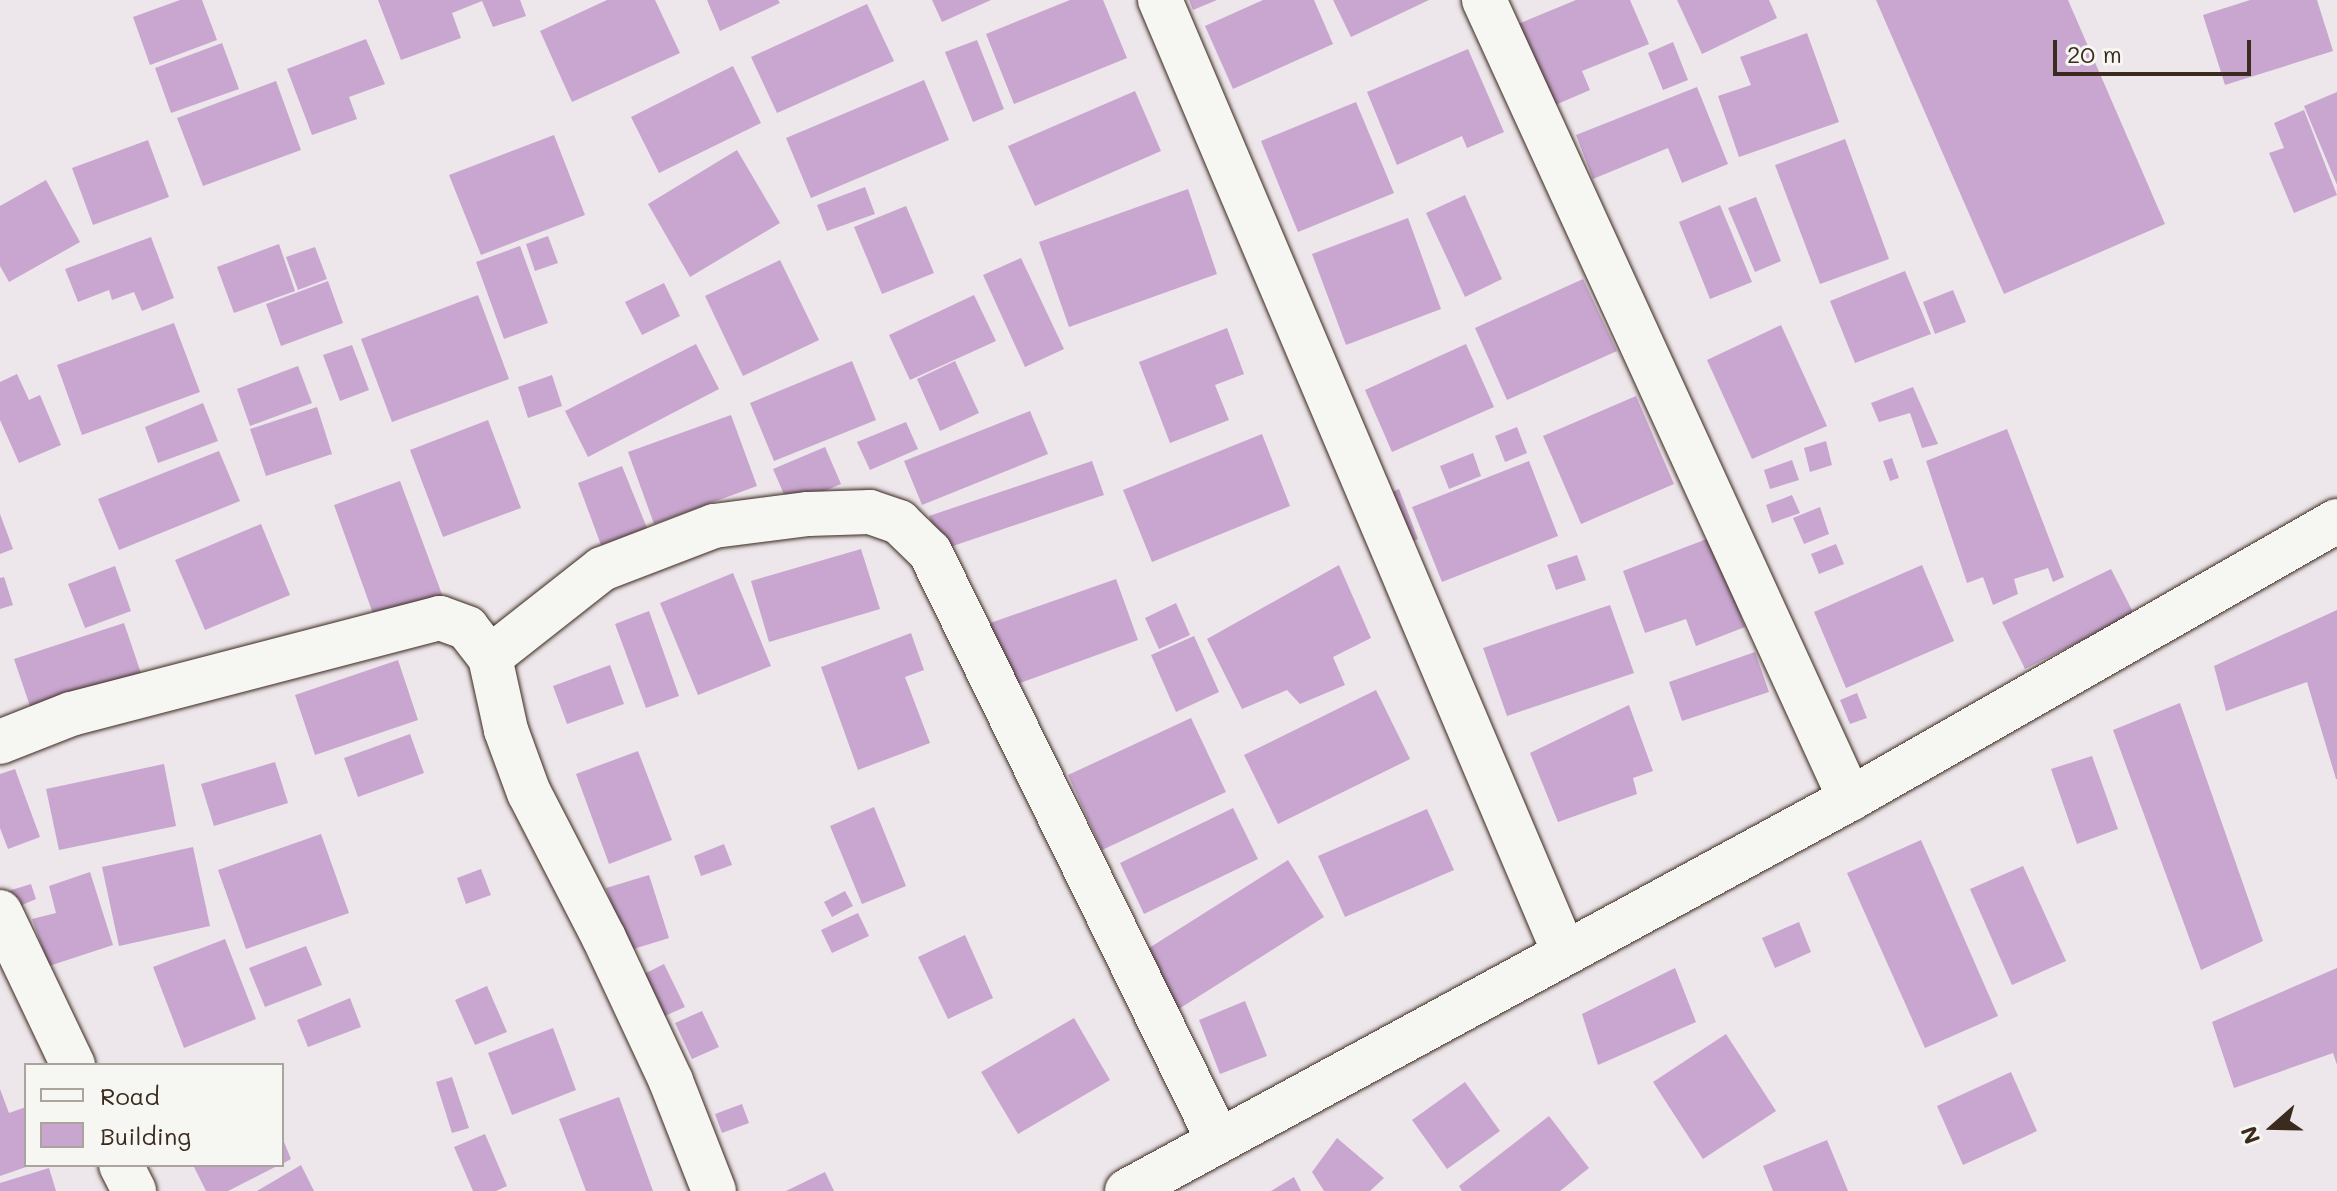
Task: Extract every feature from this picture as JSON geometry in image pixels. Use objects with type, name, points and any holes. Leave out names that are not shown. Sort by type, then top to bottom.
[{"type":"street","points":[[1160,0],[1564,952]]},
{"type":"street","points":[[1484,0],[1850,799]]},
{"type":"street","points":[[490,657],[602,569],[714,526],[808,514],[870,512],[899,522],[930,552],[1218,1140]]},
{"type":"street","points":[[1127,1191],[1850,799],[2337,521]]},
{"type":"street","points":[[0,742],[71,714],[440,618],[467,628],[490,657],[506,730],[529,793],[604,938],[671,1081],[714,1191]]},
{"type":"street","points":[[0,912],[72,1063]]},
{"type":"street","points":[[122,1167],[134,1191]]},
{"type":"building","points":[[180,0],[202,0],[217,40],[150,65],[133,17]]},
{"type":"building","points":[[378,0],[520,0],[526,16],[493,27],[482,1],[452,13],[461,38],[401,60]]},
{"type":"building","points":[[607,0],[655,0],[680,53],[572,102],[540,31]]},
{"type":"building","points":[[707,0],[778,0],[780,3],[720,31]]},
{"type":"building","points":[[932,0],[991,0],[942,22]]},
{"type":"building","points":[[1070,0],[1103,0],[1127,58],[1014,104],[986,34]]},
{"type":"building","points":[[1189,0],[1217,0],[1193,10]]},
{"type":"building","points":[[1263,0],[1314,0],[1333,44],[1233,89],[1205,26]]},
{"type":"building","points":[[1333,0],[1429,0],[1351,37]]},
{"type":"building","points":[[1576,0],[1630,0],[1649,44],[1582,71],[1590,90],[1546,109],[1511,27]]},
{"type":"building","points":[[1677,0],[1769,0],[1777,18],[1702,54]]},
{"type":"building","points":[[1876,0],[2068,0],[2165,224],[2004,294]]},
{"type":"building","points":[[2250,0],[2317,0],[2333,51],[2225,85],[2203,15]]},
{"type":"building","points":[[867,4],[894,61],[777,113],[751,57]]},
{"type":"building","points":[[1807,33],[1839,122],[1739,157],[1718,96],[1751,85],[1740,57]]},
{"type":"building","points":[[366,39],[385,84],[349,97],[357,119],[312,135],[287,69]]},
{"type":"building","points":[[977,40],[1004,109],[973,122],[945,52]]},
{"type":"building","points":[[1673,42],[1688,80],[1663,90],[1648,53]]},
{"type":"building","points":[[222,43],[239,89],[171,113],[155,68]]},
{"type":"building","points":[[1468,49],[1504,132],[1467,148],[1462,136],[1397,165],[1367,92]]},
{"type":"building","points":[[733,66],[761,123],[659,173],[631,117]]},
{"type":"building","points":[[924,80],[949,140],[811,198],[786,138]]},
{"type":"building","points":[[276,81],[301,150],[203,186],[177,118]]},
{"type":"building","points":[[1697,87],[1728,164],[1682,183],[1668,148],[1593,179],[1576,135]]},
{"type":"building","points":[[1135,91],[1161,151],[1035,206],[1008,146]]},
{"type":"building","points":[[2337,92],[2337,185],[2304,106]]},
{"type":"building","points":[[1356,102],[1394,193],[1298,232],[1261,141]]},
{"type":"building","points":[[2304,110],[2337,195],[2294,213],[2269,153],[2284,148],[2274,123]]},
{"type":"building","points":[[554,135],[585,215],[481,255],[449,175]]},
{"type":"building","points":[[1845,139],[1889,259],[1820,284],[1775,165]]},
{"type":"building","points":[[148,140],[169,197],[93,225],[72,168]]},
{"type":"building","points":[[737,150],[780,223],[690,277],[648,204]]},
{"type":"building","points":[[46,180],[80,242],[9,282],[0,266],[0,206]]},
{"type":"building","points":[[865,187],[875,214],[827,231],[817,205]]},
{"type":"building","points":[[1188,189],[1217,274],[1069,327],[1039,242]]},
{"type":"building","points":[[1465,195],[1502,279],[1465,297],[1426,213]]},
{"type":"building","points":[[1756,197],[1781,261],[1755,272],[1728,208]]},
{"type":"building","points":[[1720,205],[1752,282],[1710,299],[1679,222]]},
{"type":"building","points":[[906,206],[934,273],[882,294],[854,227]]},
{"type":"building","points":[[1408,218],[1441,309],[1346,345],[1312,254]]},
{"type":"building","points":[[548,236],[558,263],[535,271],[526,244]]},
{"type":"building","points":[[151,237],[174,298],[142,311],[134,292],[112,300],[109,290],[78,302],[65,269]]},
{"type":"building","points":[[279,244],[295,291],[234,313],[217,267]]},
{"type":"building","points":[[520,246],[548,323],[504,339],[476,262]]},
{"type":"building","points":[[315,247],[327,279],[298,290],[286,257]]},
{"type":"building","points":[[1021,258],[1064,349],[1025,367],[983,275]]},
{"type":"building","points":[[780,260],[819,340],[743,376],[705,296]]},
{"type":"building","points":[[1905,271],[1931,334],[1855,363],[1830,301]]},
{"type":"building","points":[[1583,279],[1617,351],[1507,400],[1475,328]]},
{"type":"building","points":[[328,281],[343,323],[281,346],[266,304]]},
{"type":"building","points":[[664,283],[680,316],[642,335],[625,302]]},
{"type":"building","points":[[1953,290],[1966,322],[1935,334],[1923,302]]},
{"type":"building","points":[[478,295],[509,379],[392,422],[361,339]]},
{"type":"building","points":[[974,295],[996,341],[910,380],[889,335]]},
{"type":"building","points":[[174,323],[200,392],[82,435],[57,365]]},
{"type":"building","points":[[1781,325],[1827,426],[1752,459],[1707,360]]},
{"type":"building","points":[[1227,328],[1244,374],[1215,385],[1229,420],[1170,443],[1139,362]]},
{"type":"building","points":[[696,344],[719,389],[588,457],[565,411]]},
{"type":"building","points":[[1466,344],[1494,407],[1392,452],[1365,390]]},
{"type":"building","points":[[352,345],[369,390],[340,401],[323,355]]},
{"type":"building","points":[[852,361],[876,420],[774,461],[750,403]]},
{"type":"building","points":[[955,361],[979,413],[940,431],[917,379]]},
{"type":"building","points":[[298,366],[312,403],[250,426],[237,389]]},
{"type":"building","points":[[17,374],[29,400],[40,395],[61,445],[19,463],[0,420],[0,382]]},
{"type":"building","points":[[552,375],[562,406],[528,418],[518,387]]},
{"type":"building","points":[[1913,387],[1938,444],[1922,448],[1910,413],[1879,422],[1871,403]]},
{"type":"building","points":[[1636,396],[1674,484],[1581,524],[1543,436]]},
{"type":"building","points":[[203,403],[218,441],[158,463],[145,427]]},
{"type":"building","points":[[317,407],[332,454],[266,476],[250,429]]},
{"type":"building","points":[[1030,411],[1048,454],[922,505],[904,461]]},
{"type":"building","points":[[731,415],[757,486],[654,524],[628,452]]},
{"type":"building","points":[[488,420],[521,508],[443,537],[410,450]]},
{"type":"building","points":[[906,422],[918,449],[870,470],[857,442]]},
{"type":"building","points":[[1517,427],[1527,453],[1505,462],[1495,436]]},
{"type":"building","points":[[2007,429],[2064,577],[2053,582],[2048,568],[2014,579],[2018,594],[1993,605],[1983,577],[1967,583],[1926,461]]},
{"type":"building","points":[[1262,434],[1290,506],[1152,562],[1123,490]]},
{"type":"building","points":[[1826,441],[1832,465],[1810,472],[1804,448]]},
{"type":"building","points":[[825,447],[841,484],[789,506],[773,469]]},
{"type":"building","points":[[219,451],[240,501],[119,550],[98,499]]},
{"type":"building","points":[[1473,453],[1481,476],[1449,489],[1440,466]]},
{"type":"building","points":[[1892,458],[1899,478],[1890,481],[1883,461]]},
{"type":"building","points":[[1792,460],[1799,480],[1770,489],[1764,470]]},
{"type":"building","points":[[1092,461],[1104,495],[941,550],[929,516]]},
{"type":"building","points":[[1529,461],[1558,536],[1442,582],[1412,507]]},
{"type":"building","points":[[622,466],[647,528],[601,545],[578,483]]},
{"type":"building","points":[[400,481],[443,597],[376,622],[334,505]]},
{"type":"building","points":[[1399,489],[1418,539],[1395,549],[1376,499]]},
{"type":"building","points":[[1792,495],[1800,513],[1772,523],[1766,505]]},
{"type":"building","points":[[1820,507],[1829,534],[1804,544],[1793,518]]},
{"type":"building","points":[[0,514],[13,549],[0,554]]},
{"type":"building","points":[[261,524],[290,595],[205,630],[175,560]]},
{"type":"building","points":[[1712,537],[1745,627],[1696,646],[1686,619],[1645,633],[1623,571]]},
{"type":"building","points":[[1836,544],[1844,564],[1819,574],[1811,554]]},
{"type":"building","points":[[861,549],[880,609],[769,642],[751,581]]},
{"type":"building","points":[[1577,555],[1586,580],[1556,590],[1547,565]]},
{"type":"building","points":[[1339,565],[1371,638],[1333,657],[1345,685],[1300,704],[1287,690],[1242,709],[1207,639]]},
{"type":"building","points":[[1922,565],[1954,641],[1846,688],[1814,612]]},
{"type":"building","points":[[115,566],[131,611],[85,628],[68,584]]},
{"type":"building","points":[[2111,569],[2134,614],[2025,669],[2002,622]]},
{"type":"building","points":[[733,573],[771,666],[698,695],[660,603]]},
{"type":"building","points":[[4,577],[13,605],[0,609],[0,578]]},
{"type":"building","points":[[1116,579],[1138,640],[1001,690],[979,627]]},
{"type":"building","points":[[1176,603],[1190,635],[1159,649],[1145,618]]},
{"type":"building","points":[[1610,605],[1634,673],[1507,716],[1483,648]]},
{"type":"building","points":[[2337,610],[2336,779],[2307,682],[2226,711],[2214,666]]},
{"type":"building","points":[[649,611],[679,696],[646,708],[615,624]]},
{"type":"building","points":[[124,623],[144,682],[34,718],[14,659]]},
{"type":"building","points":[[911,633],[924,670],[905,677],[930,743],[858,770],[821,667]]},
{"type":"building","points":[[1194,636],[1219,692],[1176,712],[1151,655]]},
{"type":"building","points":[[1755,652],[1769,692],[1682,721],[1669,682]]},
{"type":"building","points":[[398,660],[418,720],[315,755],[295,695]]},
{"type":"building","points":[[610,665],[624,704],[567,724],[553,686]]},
{"type":"building","points":[[1376,690],[1410,759],[1278,824],[1244,755]]},
{"type":"building","points":[[1857,693],[1867,718],[1850,724],[1840,700]]},
{"type":"building","points":[[2180,703],[2263,941],[2201,970],[2113,730]]},
{"type":"building","points":[[1629,705],[1653,771],[1633,778],[1637,794],[1558,822],[1530,753]]},
{"type":"building","points":[[1191,718],[1226,792],[1102,850],[1068,775]]},
{"type":"building","points":[[410,734],[424,773],[358,797],[344,758]]},
{"type":"building","points":[[638,751],[672,840],[609,864],[576,774]]},
{"type":"building","points":[[2092,756],[2118,829],[2077,844],[2051,769]]},
{"type":"building","points":[[275,762],[288,803],[214,826],[201,784]]},
{"type":"building","points":[[164,764],[176,826],[59,850],[46,789]]},
{"type":"building","points":[[15,769],[40,837],[8,849],[0,828],[0,774]]},
{"type":"building","points":[[874,807],[906,886],[862,904],[830,826]]},
{"type":"building","points":[[1233,808],[1258,859],[1144,914],[1120,863]]},
{"type":"building","points":[[1427,809],[1454,870],[1345,917],[1318,856]]},
{"type":"building","points":[[321,834],[349,913],[246,949],[218,870]]},
{"type":"building","points":[[1921,840],[1998,1016],[1925,1048],[1847,873]]},
{"type":"building","points":[[724,844],[732,865],[701,876],[694,856]]},
{"type":"building","points":[[193,847],[210,926],[119,946],[102,867]]},
{"type":"building","points":[[1288,860],[1324,917],[1174,1012],[1138,955]]},
{"type":"building","points":[[2023,866],[2066,961],[2012,985],[1970,889]]},
{"type":"building","points":[[481,869],[491,895],[466,904],[457,878]]},
{"type":"building","points":[[90,872],[113,945],[49,966],[32,919],[56,913],[49,886]]},
{"type":"building","points":[[649,875],[669,938],[627,951],[606,888]]},
{"type":"building","points":[[31,884],[36,899],[22,905],[26,920],[5,892]]},
{"type":"building","points":[[845,891],[853,906],[832,917],[824,902]]},
{"type":"building","points":[[858,913],[869,936],[832,953],[821,930]]},
{"type":"building","points":[[1799,922],[1811,952],[1775,968],[1762,938]]},
{"type":"building","points":[[965,935],[993,998],[948,1019],[918,957]]},
{"type":"building","points":[[225,939],[256,1019],[184,1048],[153,967]]},
{"type":"building","points":[[306,946],[322,985],[265,1007],[249,968]]},
{"type":"building","points":[[664,964],[685,1007],[658,1019],[638,977]]},
{"type":"building","points":[[1675,968],[1696,1022],[1598,1065],[1582,1014]]},
{"type":"building","points":[[2337,968],[2337,1065],[2333,1053],[2234,1088],[2212,1022]]},
{"type":"building","points":[[487,986],[507,1032],[475,1045],[455,1000]]},
{"type":"building","points":[[350,998],[361,1027],[308,1047],[297,1020]]},
{"type":"building","points":[[1245,1001],[1267,1056],[1220,1074],[1199,1020]]},
{"type":"building","points":[[702,1011],[719,1047],[692,1059],[675,1023]]},
{"type":"building","points":[[1074,1018],[1110,1080],[1018,1134],[981,1072]]},
{"type":"building","points":[[553,1028],[576,1090],[512,1115],[488,1053]]},
{"type":"building","points":[[1726,1034],[1776,1111],[1703,1159],[1653,1082]]},
{"type":"building","points":[[2011,1072],[2037,1131],[1963,1165],[1937,1106]]},
{"type":"building","points":[[452,1077],[469,1128],[452,1133],[436,1082]]},
{"type":"building","points":[[1465,1082],[1500,1131],[1447,1169],[1412,1120]]},
{"type":"building","points":[[0,1089],[9,1113],[24,1108],[26,1167],[0,1176]]},
{"type":"building","points":[[619,1097],[653,1191],[586,1191],[559,1119]]},
{"type":"building","points":[[742,1104],[749,1123],[722,1133],[715,1114]]},
{"type":"building","points":[[1549,1116],[1589,1168],[1560,1191],[1462,1191],[1459,1186]]},
{"type":"building","points":[[485,1134],[507,1186],[496,1191],[473,1191],[454,1147]]},
{"type":"building","points":[[1337,1138],[1384,1178],[1370,1191],[1324,1191],[1312,1172]]},
{"type":"building","points":[[1827,1140],[1848,1191],[1773,1191],[1763,1166]]},
{"type":"building","points":[[284,1142],[291,1159],[284,1163]]},
{"type":"building","points":[[301,1165],[314,1191],[257,1191]]},
{"type":"building","points":[[194,1167],[275,1167],[228,1191],[206,1191]]},
{"type":"building","points":[[49,1168],[56,1191],[0,1191],[0,1183]]},
{"type":"building","points":[[825,1172],[834,1191],[786,1191]]},
{"type":"building","points":[[1294,1177],[1301,1191],[1271,1191]]}]
